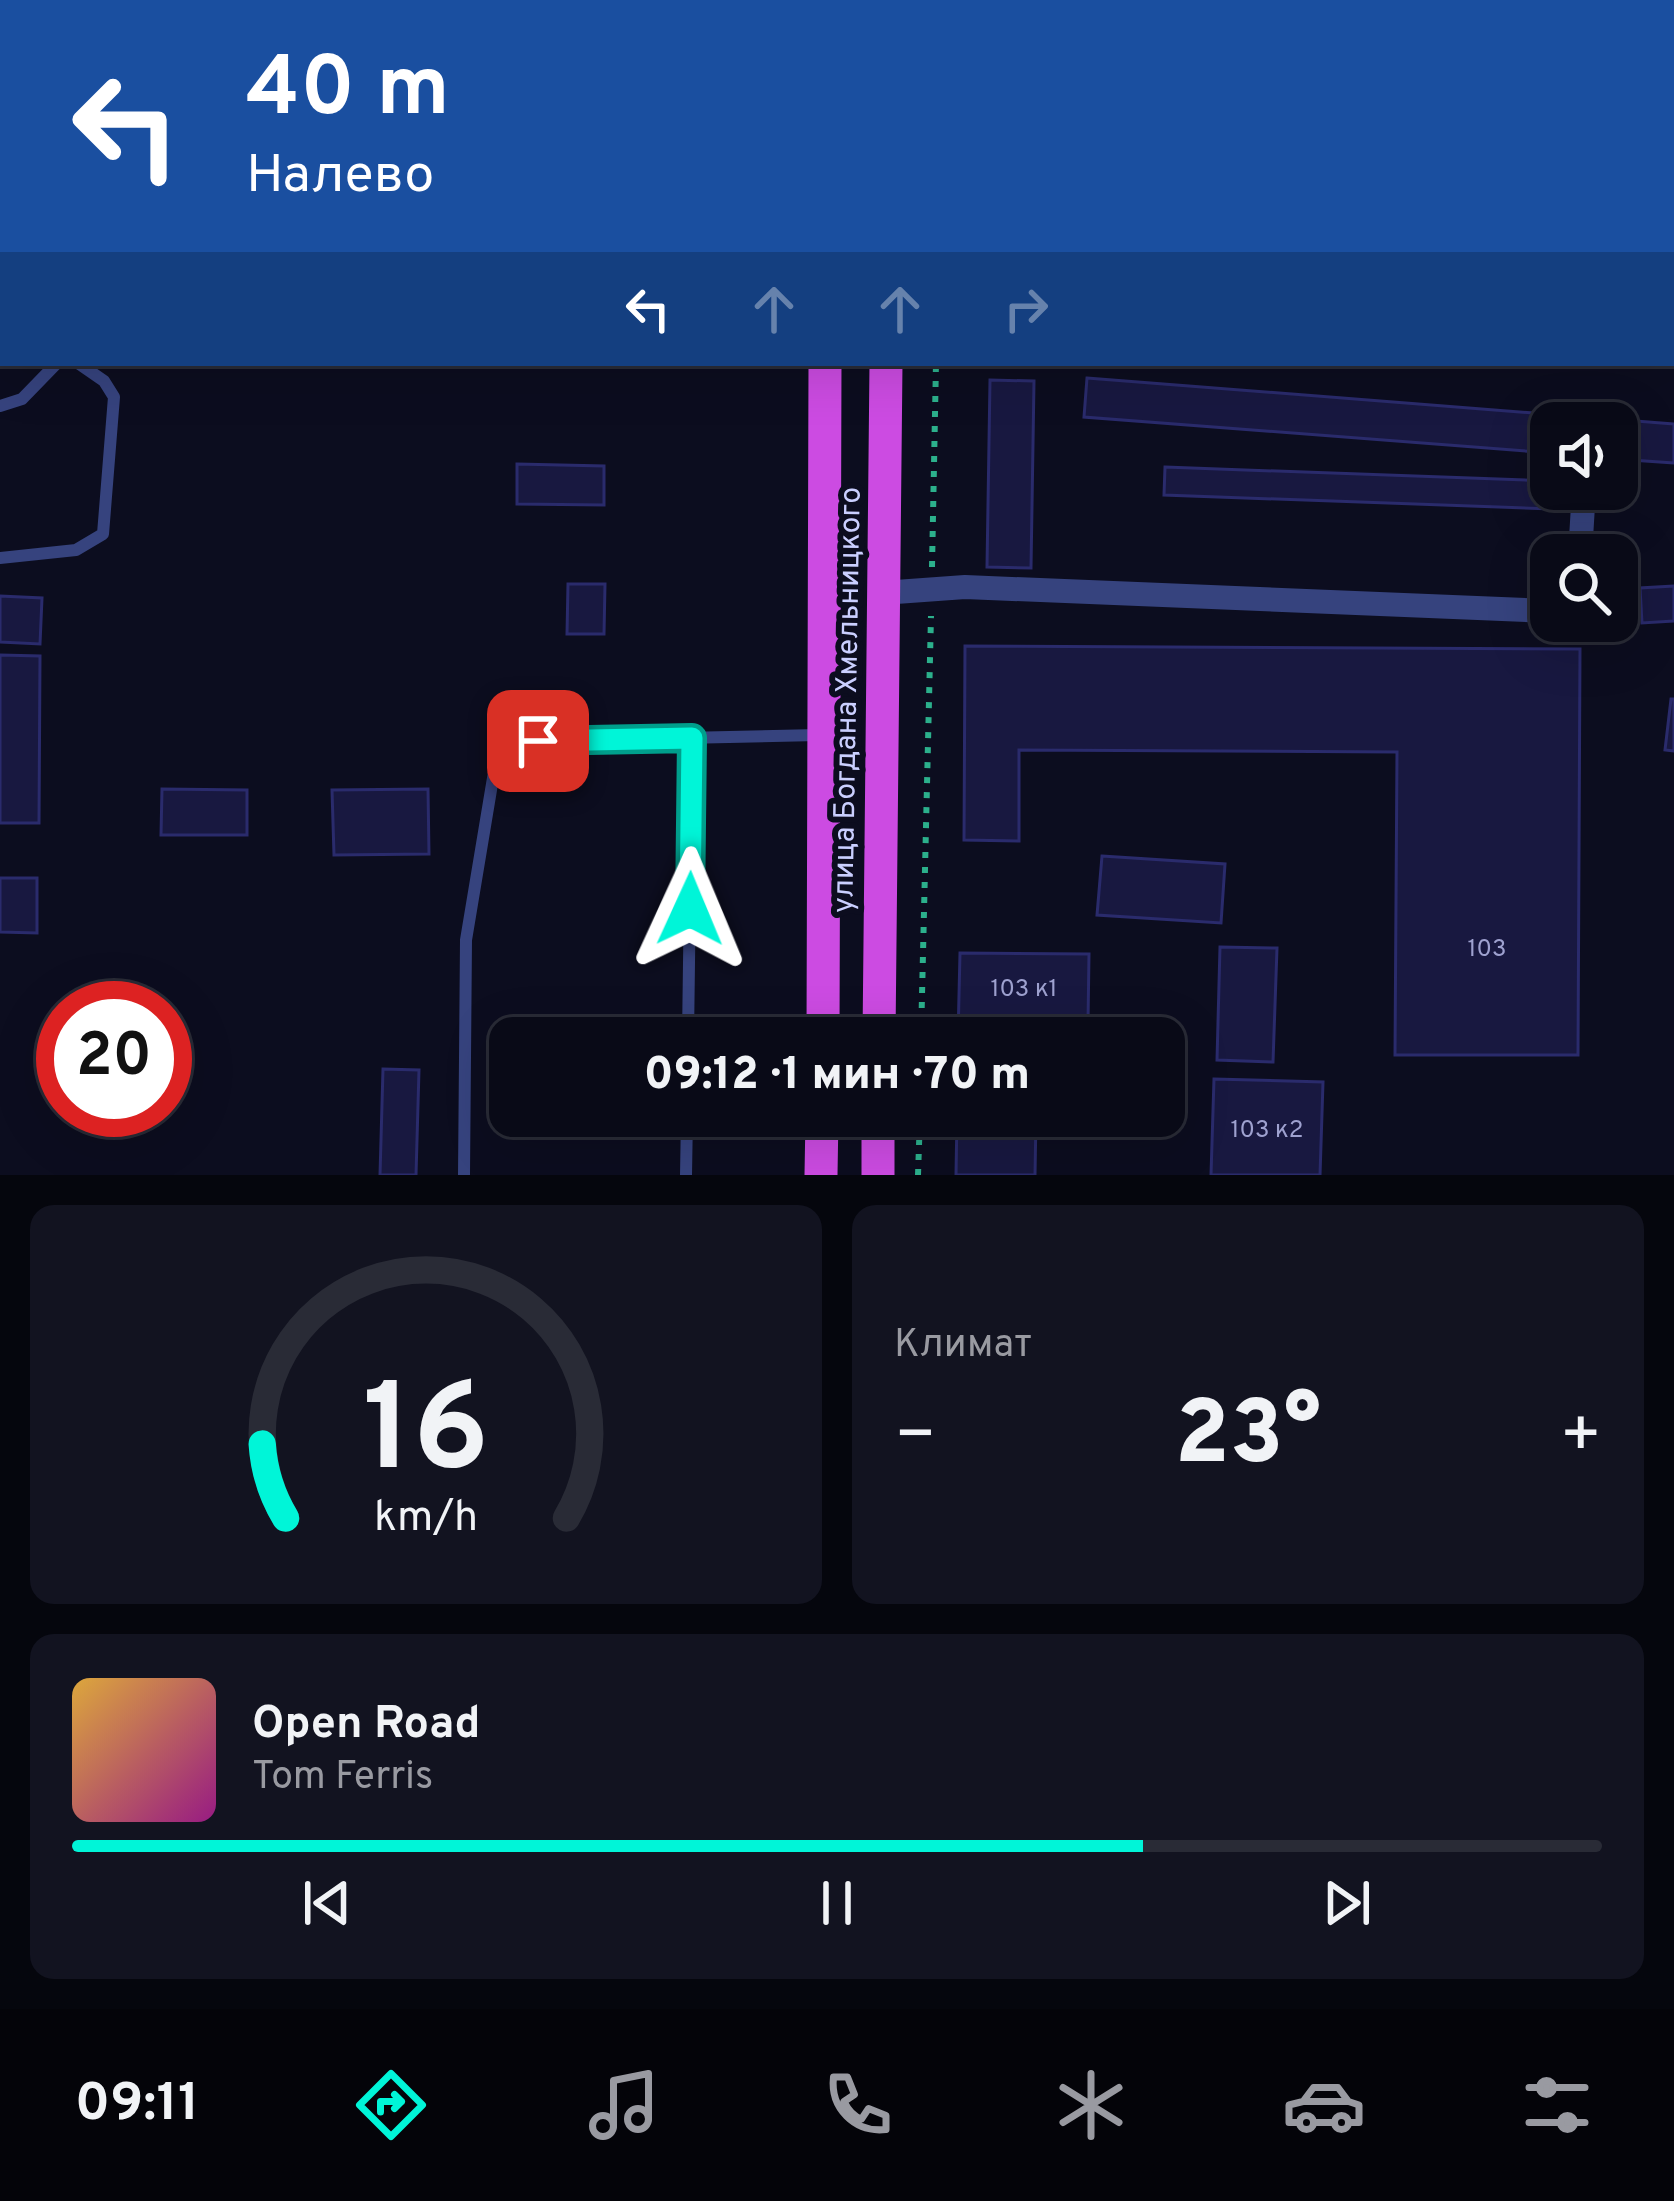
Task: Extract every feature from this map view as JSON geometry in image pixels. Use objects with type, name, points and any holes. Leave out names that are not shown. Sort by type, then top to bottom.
[{"type":"highway","name":"улица Богдана Хмельницкого","points":[[823,1017],[825,366]]},
{"type":"highway","name":"улица Богдана Хмельницкого","points":[[879,1017],[886,366]]},
{"type":"highway","points":[[821,1175],[822,1137]]},
{"type":"highway","points":[[878,1137],[878,1175]]},
{"type":"street","points":[[882,592],[932,589],[1530,610]]},
{"type":"lane","points":[[0,406],[22,399],[54,366]]},
{"type":"lane","points":[[0,558],[76,550],[104,534],[114,397],[104,381],[82,366]]},
{"type":"lane","points":[[464,1175],[466,940],[499,742],[826,735]]},
{"type":"lane","points":[[688,1017],[692,738]]},
{"type":"lane","points":[[686,1175],[687,1137]]},
{"type":"path","points":[[922,1017],[936,366]]},
{"type":"path","points":[[918,1175],[919,1137]]},
{"type":"building","points":[[1087,378],[1530,413],[1530,451],[1084,417]]},
{"type":"building","points":[[990,380],[1034,381],[1031,568],[987,567]]},
{"type":"building","points":[[1638,421],[1674,424],[1674,463],[1638,460]]},
{"type":"building","points":[[517,464],[604,466],[604,505],[517,504]]},
{"type":"building","points":[[1165,467],[1530,480],[1530,508],[1164,495]]},
{"type":"building","points":[[568,584],[605,584],[604,634],[567,634]]},
{"type":"building","points":[[1674,586],[1674,621],[1642,623],[1640,588]]},
{"type":"building","points":[[0,596],[42,598],[40,644],[0,642]]},
{"type":"building","points":[[965,646],[1580,649],[1578,1055],[1395,1055],[1397,752],[1019,750],[1019,841],[964,840]]},
{"type":"building","points":[[0,655],[40,656],[39,823],[0,823]]},
{"type":"building","points":[[1674,699],[1674,751],[1665,750]]},
{"type":"building","points":[[162,789],[247,790],[247,835],[161,835]]},
{"type":"building","points":[[428,789],[429,854],[334,855],[332,790]]},
{"type":"building","points":[[1102,856],[1225,864],[1221,923],[1097,915]]},
{"type":"building","points":[[0,878],[37,878],[37,933],[0,932]]},
{"type":"building","points":[[1220,947],[1277,948],[1273,1062],[1217,1060]]},
{"type":"building","points":[[960,953],[1089,954],[1088,1017],[958,1017]]},
{"type":"building","points":[[383,1069],[419,1070],[416,1175],[380,1175]]},
{"type":"building","points":[[1214,1079],[1323,1082],[1320,1175],[1211,1175]]},
{"type":"building","points":[[957,1137],[1036,1137],[1035,1175],[956,1175]]},
{"type":"route","points":[[538,741],[692,738],[690,909]]}]
